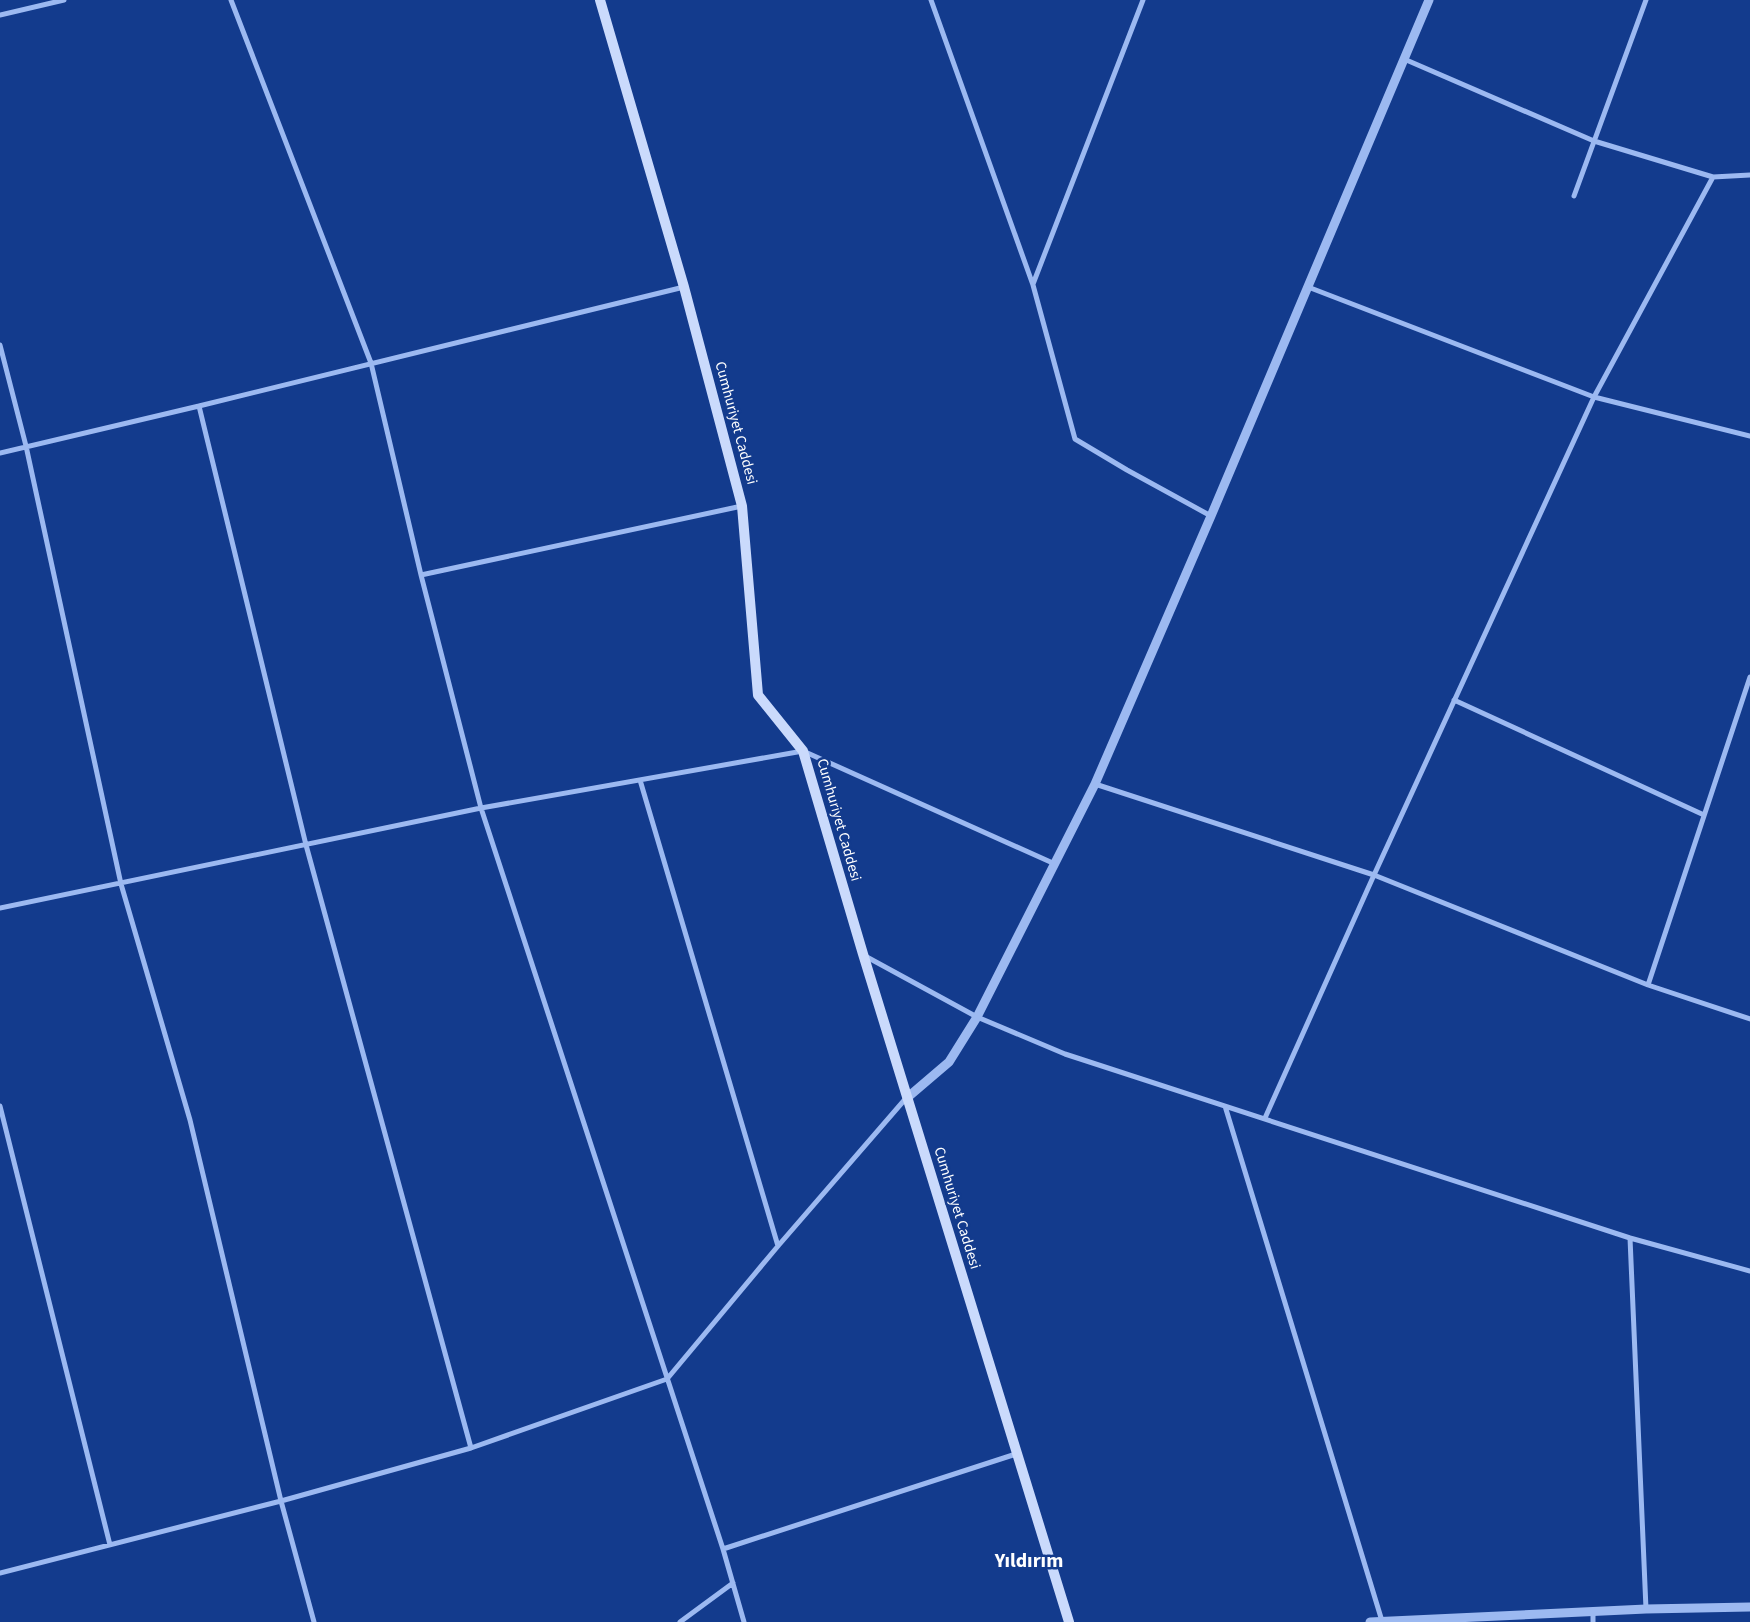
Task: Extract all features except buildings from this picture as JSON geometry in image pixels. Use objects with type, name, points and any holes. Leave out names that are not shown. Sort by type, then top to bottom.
[{"type":"main road","name":"Cumhuriyet Caddesi","points":[[600,0],[684,287],[742,506],[758,695],[803,751],[863,954],[1068,1622]]},
{"type":"street","points":[[0,15],[64,0]]},
{"type":"street","points":[[231,0],[371,363],[421,575],[481,808],[723,1549],[744,1622]]},
{"type":"street","points":[[931,0],[1033,285],[1075,438],[1127,470],[1211,516]]},
{"type":"street","points":[[1033,285],[1143,0]]},
{"type":"street","points":[[0,1573],[280,1501],[471,1448],[667,1379],[778,1246],[908,1097],[949,1062],[977,1017],[1095,784],[1211,516],[1429,0]]},
{"type":"street","points":[[1574,196],[1646,0]]},
{"type":"street","points":[[1404,59],[1594,141],[1713,177],[1750,175]]},
{"type":"street","points":[[1264,1118],[1594,397],[1713,177]]},
{"type":"street","points":[[0,453],[684,287]]},
{"type":"street","points":[[1308,287],[1594,397],[1750,436]]},
{"type":"street","points":[[0,345],[26,446],[121,884],[190,1120],[280,1501],[314,1622]]},
{"type":"street","points":[[199,406],[306,845],[471,1448]]},
{"type":"street","points":[[421,575],[742,506]]},
{"type":"street","points":[[1648,985],[1750,677]]},
{"type":"street","points":[[1454,700],[1704,815]]},
{"type":"street","points":[[0,908],[481,808],[803,751],[1054,864]]},
{"type":"street","points":[[640,780],[778,1246]]},
{"type":"street","points":[[1095,784],[1374,875],[1648,985],[1750,1019]]},
{"type":"street","points":[[863,954],[977,1017],[1065,1054],[1630,1238],[1750,1269]]},
{"type":"street","points":[[0,1106],[110,1545]]},
{"type":"street","points":[[1225,1106],[1382,1621]]},
{"type":"street","points":[[1630,1238],[1646,1610]]},
{"type":"street","points":[[723,1549],[1016,1454]]},
{"type":"street","points":[[680,1622],[733,1583]]},
{"type":"street","points":[[1370,1622],[1750,1607]]},
{"type":"street","points":[[1593,1612],[1593,1622]]},
{"type":"district","name":"Yıldırım","points":[[1029,1561]]}]
